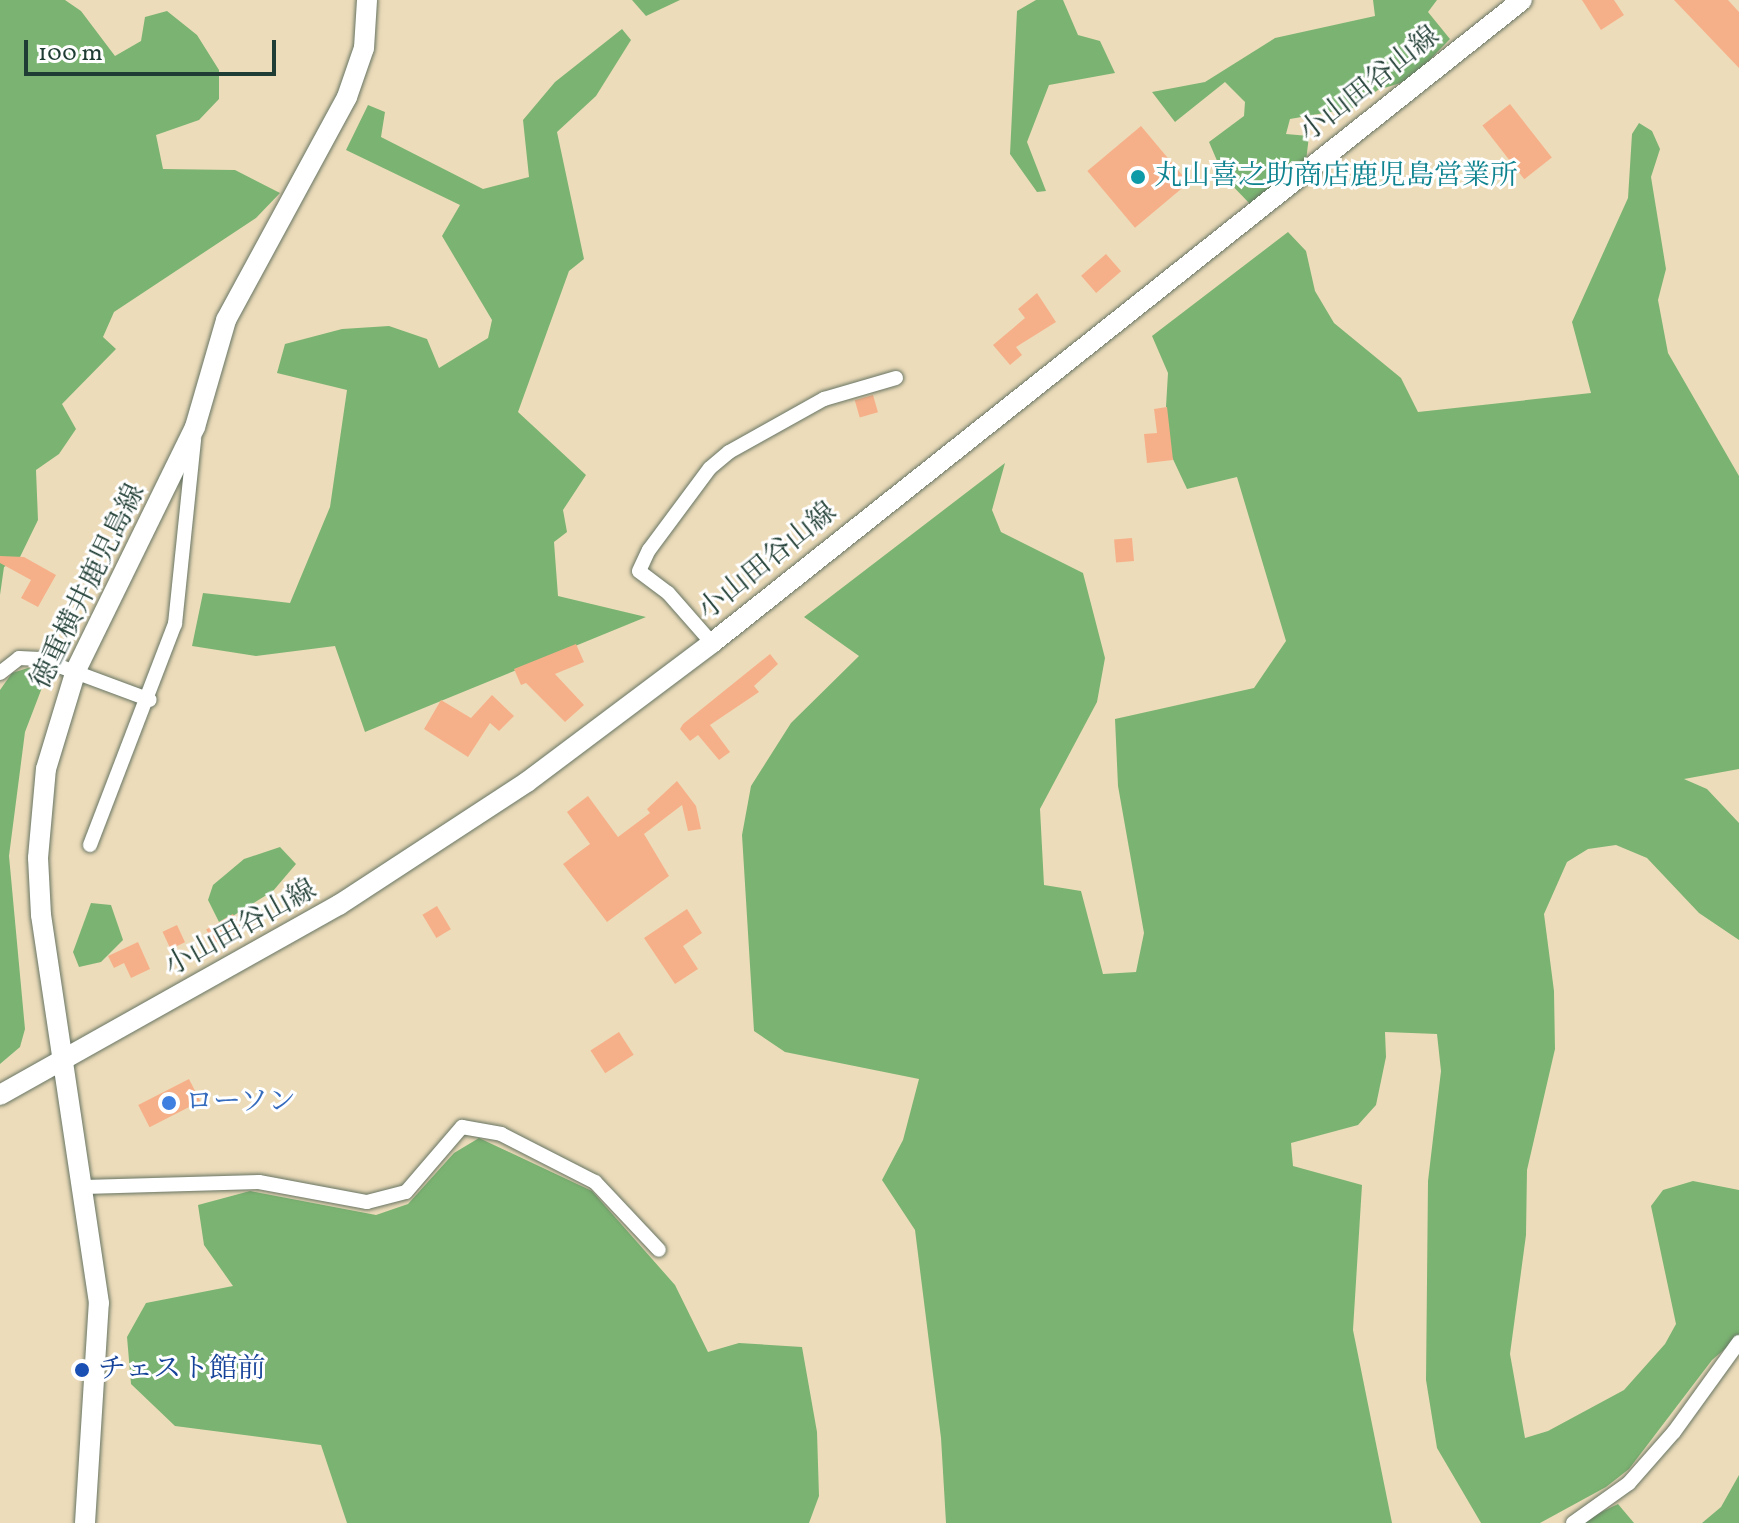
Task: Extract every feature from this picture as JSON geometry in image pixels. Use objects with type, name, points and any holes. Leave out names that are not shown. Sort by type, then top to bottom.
[{"type":"main road","name":"徳重横井鹿児島線","points":[[85,1523],[99,1303],[63,1060],[38,858],[46,769],[76,670],[195,427],[226,320],[347,97],[364,48],[367,0]]},
{"type":"main road","name":"小山田谷山線","points":[[0,1095],[428,851],[712,643],[1522,0]]},
{"type":"street","points":[[712,643],[668,593],[639,571],[649,550],[710,468],[729,452],[824,399],[896,378]]},
{"type":"street","points":[[90,845],[150,700],[175,624],[195,427]]},
{"type":"street","points":[[0,673],[19,658],[76,670],[150,700]]},
{"type":"street","points":[[84,1187],[259,1182],[367,1202],[406,1192],[462,1127],[501,1134],[595,1182],[659,1250]]},
{"type":"street","points":[[1573,1523],[1629,1483],[1674,1432],[1739,1342]]},
{"type":"green space","points":[[0,0],[65,0],[81,11],[115,56],[141,41],[145,17],[167,11],[197,35],[219,70],[219,99],[199,120],[156,135],[163,169],[235,170],[280,193],[256,218],[114,312],[103,337],[116,349],[62,404],[76,429],[59,454],[36,470],[38,520],[20,557],[4,567],[0,595]]},
{"type":"green space","points":[[632,0],[680,0],[646,16]]},
{"type":"green space","points":[[1036,0],[1063,0],[1078,35],[1100,41],[1115,73],[1049,85],[1027,142],[1046,191],[1037,192],[1010,154],[1017,11]]},
{"type":"green space","points":[[1373,0],[1437,0],[1428,12],[1450,39],[1410,80],[1378,90],[1353,108],[1290,119],[1286,134],[1309,136],[1306,161],[1251,205],[1224,177],[1209,142],[1244,116],[1245,102],[1225,82],[1175,122],[1152,92],[1205,82],[1275,38],[1375,16]]},
{"type":"green space","points":[[622,29],[631,40],[596,96],[557,132],[584,259],[569,271],[518,412],[586,475],[563,510],[567,532],[554,542],[558,596],[646,617],[365,732],[335,646],[256,656],[192,646],[203,593],[290,603],[330,507],[347,390],[277,373],[285,344],[342,329],[389,326],[427,339],[439,368],[488,338],[492,320],[442,236],[460,205],[346,150],[368,105],[385,112],[381,137],[483,189],[529,177],[523,120],[555,82]]},
{"type":"green space","points":[[1639,123],[1652,131],[1660,149],[1651,177],[1666,269],[1658,300],[1668,353],[1739,476],[1739,769],[1684,779],[1707,789],[1739,823],[1739,940],[1699,913],[1647,858],[1616,845],[1588,849],[1567,862],[1544,914],[1554,991],[1555,1049],[1527,1170],[1526,1235],[1510,1354],[1525,1438],[1548,1431],[1624,1390],[1665,1344],[1676,1324],[1651,1206],[1663,1190],[1693,1181],[1739,1190],[1739,1337],[1712,1360],[1629,1469],[1606,1487],[1540,1523],[1481,1523],[1437,1448],[1426,1380],[1428,1181],[1441,1071],[1437,1034],[1385,1032],[1386,1057],[1376,1105],[1358,1125],[1291,1143],[1293,1166],[1362,1185],[1353,1330],[1392,1523],[946,1523],[941,1438],[915,1230],[882,1180],[903,1140],[919,1079],[785,1052],[754,1031],[742,835],[751,786],[791,723],[859,656],[804,617],[1005,463],[992,510],[1001,532],[1083,573],[1105,658],[1097,702],[1040,809],[1044,885],[1081,891],[1103,974],[1136,972],[1144,933],[1118,786],[1115,719],[1254,688],[1286,641],[1237,477],[1187,489],[1164,440],[1168,373],[1152,336],[1288,232],[1306,251],[1315,291],[1334,323],[1401,378],[1418,412],[1591,393],[1572,322],[1628,198],[1632,134]]},
{"type":"green space","points":[[28,668],[48,672],[25,732],[9,856],[25,1029],[20,1047],[0,1064],[0,690],[12,673]]},
{"type":"green space","points":[[280,847],[296,864],[273,891],[220,924],[208,900],[213,885],[244,859]]},
{"type":"green space","points":[[91,903],[111,905],[123,940],[101,962],[79,967],[73,952]]},
{"type":"green space","points":[[479,1138],[592,1191],[675,1285],[708,1352],[739,1343],[802,1347],[817,1432],[819,1496],[809,1523],[347,1523],[321,1445],[175,1426],[131,1384],[127,1337],[146,1303],[233,1286],[204,1245],[198,1205],[250,1191],[376,1215],[408,1204],[454,1153]]},
{"type":"green space","points":[[1739,1475],[1739,1523],[1702,1523],[1721,1507]]},
{"type":"green space","points":[[1618,1504],[1634,1523],[1579,1523]]},
{"type":"building","points":[[1582,0],[1614,0],[1624,15],[1601,30]]},
{"type":"building","points":[[1674,0],[1728,0],[1739,12],[1739,68]]},
{"type":"building","points":[[1510,104],[1552,158],[1524,179],[1482,126]]},
{"type":"building","name":"丸山喜之助商店鹿児島営業所","points":[[1141,126],[1189,183],[1135,228],[1087,171]]},
{"type":"building","points":[[1106,254],[1121,271],[1096,293],[1081,276]]},
{"type":"building","points":[[1037,293],[1056,322],[1016,347],[1022,355],[1010,365],[993,345],[1025,318],[1018,309]]},
{"type":"building","points":[[873,395],[878,412],[860,418],[855,400]]},
{"type":"building","points":[[1167,407],[1173,460],[1147,463],[1144,434],[1157,433],[1154,409]]},
{"type":"building","points":[[1132,538],[1134,561],[1116,562],[1114,540]]},
{"type":"building","points":[[0,556],[24,557],[56,575],[38,607],[21,598],[31,580],[0,563]]},
{"type":"building","points":[[576,644],[584,662],[555,674],[584,705],[565,722],[526,683],[521,685],[514,669]]},
{"type":"building","points":[[770,654],[778,664],[754,686],[759,692],[710,725],[730,752],[719,760],[698,735],[690,741],[680,729],[683,724]]},
{"type":"building","points":[[492,695],[514,716],[499,731],[490,723],[468,757],[424,729],[441,700],[471,718]]},
{"type":"building","points":[[677,781],[696,806],[701,829],[688,831],[682,805],[644,834],[669,876],[607,922],[563,864],[590,844],[567,812],[588,796],[618,837],[650,813],[647,809]]},
{"type":"building","points":[[437,906],[451,929],[436,938],[422,915]]},
{"type":"building","points":[[687,909],[702,933],[683,946],[698,969],[675,984],[644,938]]},
{"type":"building","points":[[233,914],[241,928],[214,943],[206,930]]},
{"type":"building","points":[[177,925],[185,942],[171,949],[162,932]]},
{"type":"building","points":[[138,942],[150,969],[131,978],[124,963],[114,968],[108,956]]},
{"type":"building","points":[[619,1032],[634,1055],[605,1073],[590,1051]]},
{"type":"building","name":"ローソン","points":[[189,1079],[200,1101],[150,1127],[138,1105]]},
{"type":"place","name":"丸山喜之助商店鹿児島営業所","points":[[1138,177]]},
{"type":"place","name":"ローソン","points":[[169,1103]]},
{"type":"place","name":"チェスト館前","points":[[82,1370]]}]
